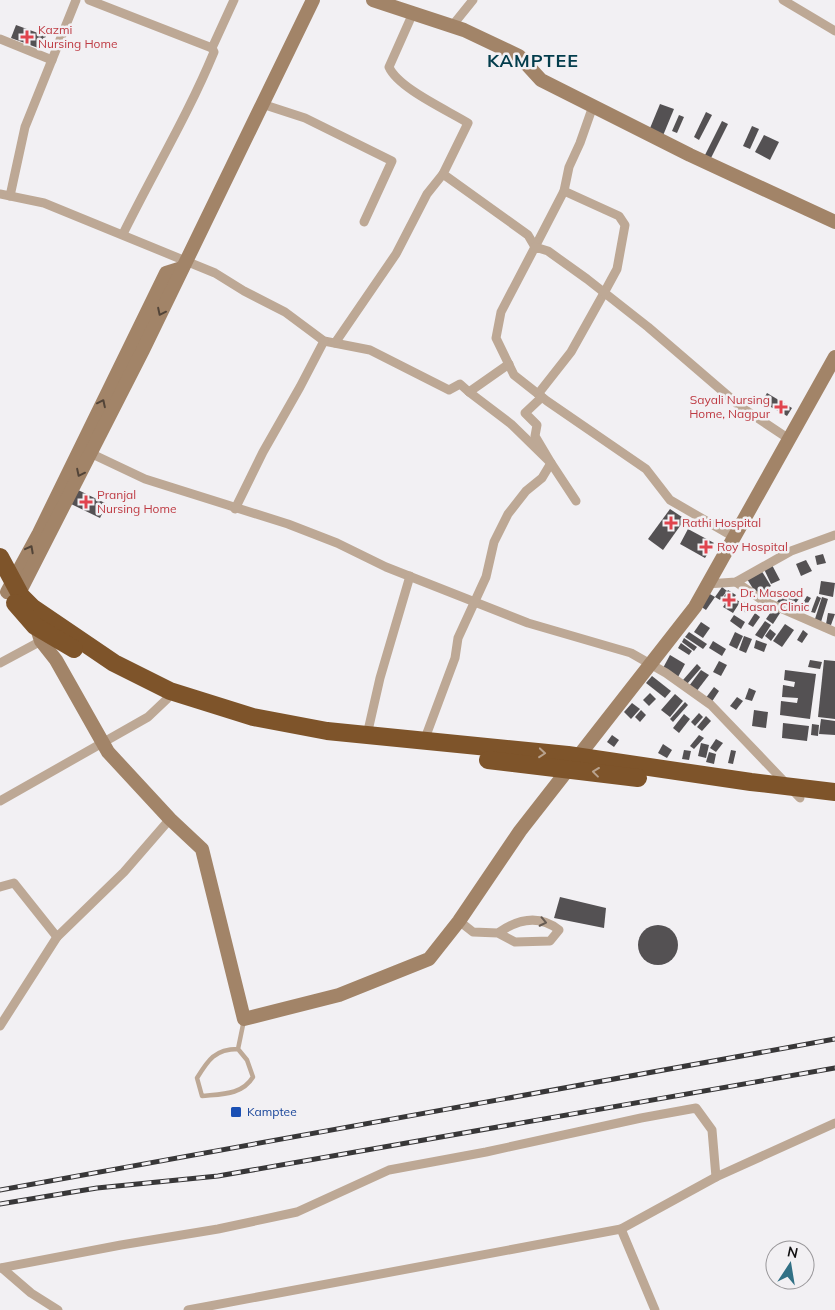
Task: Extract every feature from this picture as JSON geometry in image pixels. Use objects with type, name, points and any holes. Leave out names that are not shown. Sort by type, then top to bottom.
[{"type":"highway","points":[[0,557],[11,590],[38,634],[144,691],[168,695],[253,717],[327,731],[368,735],[452,750],[573,763],[795,792],[835,802]]},
{"type":"highway","points":[[11,590],[33,608],[114,663],[168,695],[253,728],[413,744]]},
{"type":"highway","points":[[795,792],[835,792]]},
{"type":"street","points":[[10,196],[25,127],[76,0]]},
{"type":"street","points":[[88,0],[212,48]]},
{"type":"street","points":[[123,234],[154,172],[196,96],[214,52],[212,48],[234,0]]},
{"type":"street","points":[[11,590],[90,453],[313,0]]},
{"type":"street","points":[[373,0],[452,26],[519,56],[541,80],[835,222]]},
{"type":"street","points":[[452,26],[473,0]]},
{"type":"street","points":[[783,0],[835,31]]},
{"type":"street","points":[[335,343],[396,254],[427,194],[443,174],[468,123],[392,75],[389,67],[414,14]]},
{"type":"street","points":[[0,39],[52,60]]},
{"type":"street","points":[[262,104],[305,118],[392,161],[364,222]]},
{"type":"street","points":[[593,106],[569,167],[564,191],[501,312],[496,338],[514,375],[540,396],[646,469],[670,500],[734,537]]},
{"type":"street","points":[[443,174],[528,235],[535,247],[548,251],[648,327],[740,408],[789,439]]},
{"type":"street","points":[[564,191],[619,216],[625,225],[617,268],[604,293],[571,352],[540,396],[525,413],[538,425],[535,436],[576,502]]},
{"type":"street","points":[[0,194],[44,203],[123,234],[184,264],[215,272],[244,291],[285,312],[324,341],[370,350],[450,390],[460,384],[511,424],[551,463]]},
{"type":"street","points":[[11,590],[166,273],[184,264]]},
{"type":"street","points":[[235,509],[263,452],[324,341]]},
{"type":"street","points":[[33,608],[38,634],[56,660],[108,752],[170,819],[202,849],[244,1019],[339,995],[429,959],[459,921],[520,831],[695,607],[835,357]]},
{"type":"street","points":[[469,392],[509,364]]},
{"type":"street","points":[[90,453],[145,479],[235,509],[288,524],[410,576],[528,623],[631,653],[651,663],[711,705],[795,792]]},
{"type":"street","points":[[413,744],[455,658],[458,638],[473,601],[486,577],[494,542],[508,514],[526,491],[542,478],[551,463]]},
{"type":"street","points":[[708,584],[736,582],[791,551],[835,535]]},
{"type":"street","points":[[368,735],[380,678],[410,576]]},
{"type":"street","points":[[736,582],[762,600],[835,632]]},
{"type":"street","points":[[0,663],[38,634]]},
{"type":"street","points":[[0,801],[148,717],[168,695]]},
{"type":"street","points":[[0,1026],[57,937],[124,872],[170,819]]},
{"type":"street","points":[[0,887],[14,883],[57,937]]},
{"type":"street","points":[[459,921],[473,932],[498,932],[515,942],[536,943],[550,941],[559,930],[549,922],[527,919],[512,923],[498,932]]},
{"type":"street","points":[[1,1268],[218,1229],[297,1212],[389,1170],[696,1108],[712,1130],[716,1177]]},
{"type":"street","points":[[188,1310],[621,1229],[716,1177],[835,1123]]},
{"type":"street","points":[[621,1229],[655,1310]]},
{"type":"street","points":[[1,1268],[31,1293],[58,1310]]},
{"type":"lane","points":[[238,1048],[225,1049],[208,1060],[197,1078],[202,1096],[224,1094],[247,1087],[253,1077],[247,1060],[238,1048],[244,1019]]},
{"type":"building","points":[[16,25],[46,36],[41,49],[11,38]]},
{"type":"building","points":[[660,104],[674,109],[662,138],[648,133]]},
{"type":"building","points":[[706,112],[712,115],[699,140],[694,137]]},
{"type":"building","points":[[679,115],[684,117],[677,133],[672,131]]},
{"type":"building","points":[[722,121],[728,124],[711,158],[705,155]]},
{"type":"building","points":[[752,126],[759,129],[750,149],[743,146]]},
{"type":"building","points":[[764,135],[779,142],[770,160],[755,152]]},
{"type":"building","points":[[767,393],[792,408],[787,416],[762,402]]},
{"type":"building","points":[[76,489],[107,504],[100,518],[69,503]]},
{"type":"building","points":[[670,509],[685,519],[663,550],[648,539]]},
{"type":"building","points":[[688,529],[714,543],[705,558],[680,544]]},
{"type":"building","points":[[823,554],[826,563],[817,565],[815,556]]},
{"type":"building","points":[[806,560],[812,571],[801,576],[796,564]]},
{"type":"building","points":[[772,565],[780,580],[771,584],[764,569]]},
{"type":"building","points":[[761,570],[771,586],[757,595],[747,579]]},
{"type":"building","points":[[821,581],[835,583],[833,597],[819,594]]},
{"type":"building","points":[[722,587],[727,591],[720,600],[715,597]]},
{"type":"building","points":[[728,590],[736,595],[734,598],[740,602],[733,613],[723,607],[725,604],[721,601]]},
{"type":"building","points":[[794,590],[802,595],[795,604],[788,599]]},
{"type":"building","points":[[708,593],[715,597],[706,610],[700,606]]},
{"type":"building","points":[[781,596],[794,604],[790,610],[777,602]]},
{"type":"building","points":[[807,596],[811,598],[802,613],[798,611]]},
{"type":"building","points":[[817,596],[821,598],[815,613],[811,612]]},
{"type":"building","points":[[822,597],[828,599],[821,622],[815,619]]},
{"type":"building","points":[[743,601],[750,606],[746,613],[739,608]]},
{"type":"building","points":[[773,609],[780,613],[773,624],[766,619]]},
{"type":"building","points":[[755,613],[760,617],[753,627],[748,624]]},
{"type":"building","points":[[828,613],[835,614],[831,625],[826,624]]},
{"type":"building","points":[[734,615],[745,622],[741,629],[730,621]]},
{"type":"building","points":[[765,621],[771,625],[762,639],[755,635]]},
{"type":"building","points":[[701,622],[710,628],[703,638],[694,632]]},
{"type":"building","points":[[785,624],[794,630],[782,647],[773,641]]},
{"type":"building","points":[[770,629],[776,634],[771,641],[765,636]]},
{"type":"building","points":[[803,630],[808,634],[802,643],[797,640]]},
{"type":"building","points":[[689,632],[707,644],[703,649],[685,637]]},
{"type":"building","points":[[735,632],[743,636],[737,649],[729,645]]},
{"type":"building","points":[[744,636],[752,639],[746,653],[739,650]]},
{"type":"building","points":[[684,638],[697,647],[694,651],[682,642]]},
{"type":"building","points":[[756,640],[767,644],[764,652],[754,648]]},
{"type":"building","points":[[713,641],[726,649],[722,656],[709,648]]},
{"type":"building","points":[[681,643],[692,651],[689,655],[678,648]]},
{"type":"building","points":[[670,655],[685,664],[678,677],[663,668]]},
{"type":"building","points":[[810,660],[822,662],[820,669],[808,667]]},
{"type":"building","points":[[824,660],[835,661],[835,719],[818,717]]},
{"type":"building","points":[[719,661],[727,665],[721,676],[713,672]]},
{"type":"building","points":[[697,664],[701,668],[687,684],[683,680]]},
{"type":"building","points":[[701,670],[709,675],[696,692],[689,686]]},
{"type":"building","points":[[785,670],[816,674],[810,719],[780,715],[781,701],[797,703],[798,698],[782,697],[783,685],[794,687],[795,682],[784,680]]},
{"type":"building","points":[[652,676],[671,691],[665,698],[646,683]]},
{"type":"building","points":[[714,687],[719,691],[711,703],[705,699]]},
{"type":"building","points":[[749,688],[756,691],[752,701],[745,699]]},
{"type":"building","points":[[650,693],[656,699],[649,706],[643,700]]},
{"type":"building","points":[[675,694],[683,701],[670,717],[661,710]]},
{"type":"building","points":[[737,697],[743,701],[736,710],[730,706]]},
{"type":"building","points":[[685,702],[688,705],[673,722],[670,719]]},
{"type":"building","points":[[632,703],[640,709],[631,719],[624,712]]},
{"type":"building","points":[[641,710],[646,715],[640,722],[635,717]]},
{"type":"building","points":[[754,710],[768,712],[766,728],[752,726]]},
{"type":"building","points":[[699,713],[703,717],[695,726],[691,722]]},
{"type":"building","points":[[684,714],[690,719],[679,733],[673,728]]},
{"type":"building","points":[[706,716],[711,721],[702,731],[697,727]]},
{"type":"building","points":[[821,719],[835,721],[835,735],[819,734]]},
{"type":"building","points":[[783,723],[809,726],[807,741],[782,738]]},
{"type":"building","points":[[812,724],[819,725],[818,736],[811,735]]},
{"type":"building","points":[[612,735],[619,740],[614,747],[607,742]]},
{"type":"building","points":[[699,735],[704,738],[694,749],[690,746]]},
{"type":"building","points":[[716,739],[723,743],[716,752],[710,748]]},
{"type":"building","points":[[701,743],[709,745],[706,758],[698,756]]},
{"type":"building","points":[[663,744],[672,750],[667,758],[658,753]]},
{"type":"building","points":[[684,750],[691,751],[689,760],[682,759]]},
{"type":"building","points":[[731,750],[736,751],[733,764],[728,763]]},
{"type":"building","points":[[709,752],[716,754],[714,764],[706,762]]},
{"type":"building","points":[[560,897],[606,908],[604,928],[554,918]]},
{"type":"building","points":[[658,925],[672,931],[678,945],[672,959],[658,965],[644,959],[638,945],[644,931]]},
{"type":"railway","points":[[0,1190],[835,1039]]},
{"type":"railway","points":[[0,1204],[97,1188],[218,1176],[835,1068]]},
{"type":"place","name":"Kazmi Nursing Home","points":[[27,37]]},
{"type":"place","name":"Sayali Nursing Home, Nagpur","points":[[781,407]]},
{"type":"place","name":"Pranjal Nursing Home","points":[[86,502]]},
{"type":"place","name":"Rathi Hospital","points":[[671,523]]},
{"type":"place","name":"Roy Hospital","points":[[706,547]]},
{"type":"place","name":"Dr. Masood Hasan Clinic","points":[[729,600]]},
{"type":"place","name":"Kamptee","points":[[236,1112]]},
{"type":"district","name":"KAMPTEE","points":[[533,61]]}]
